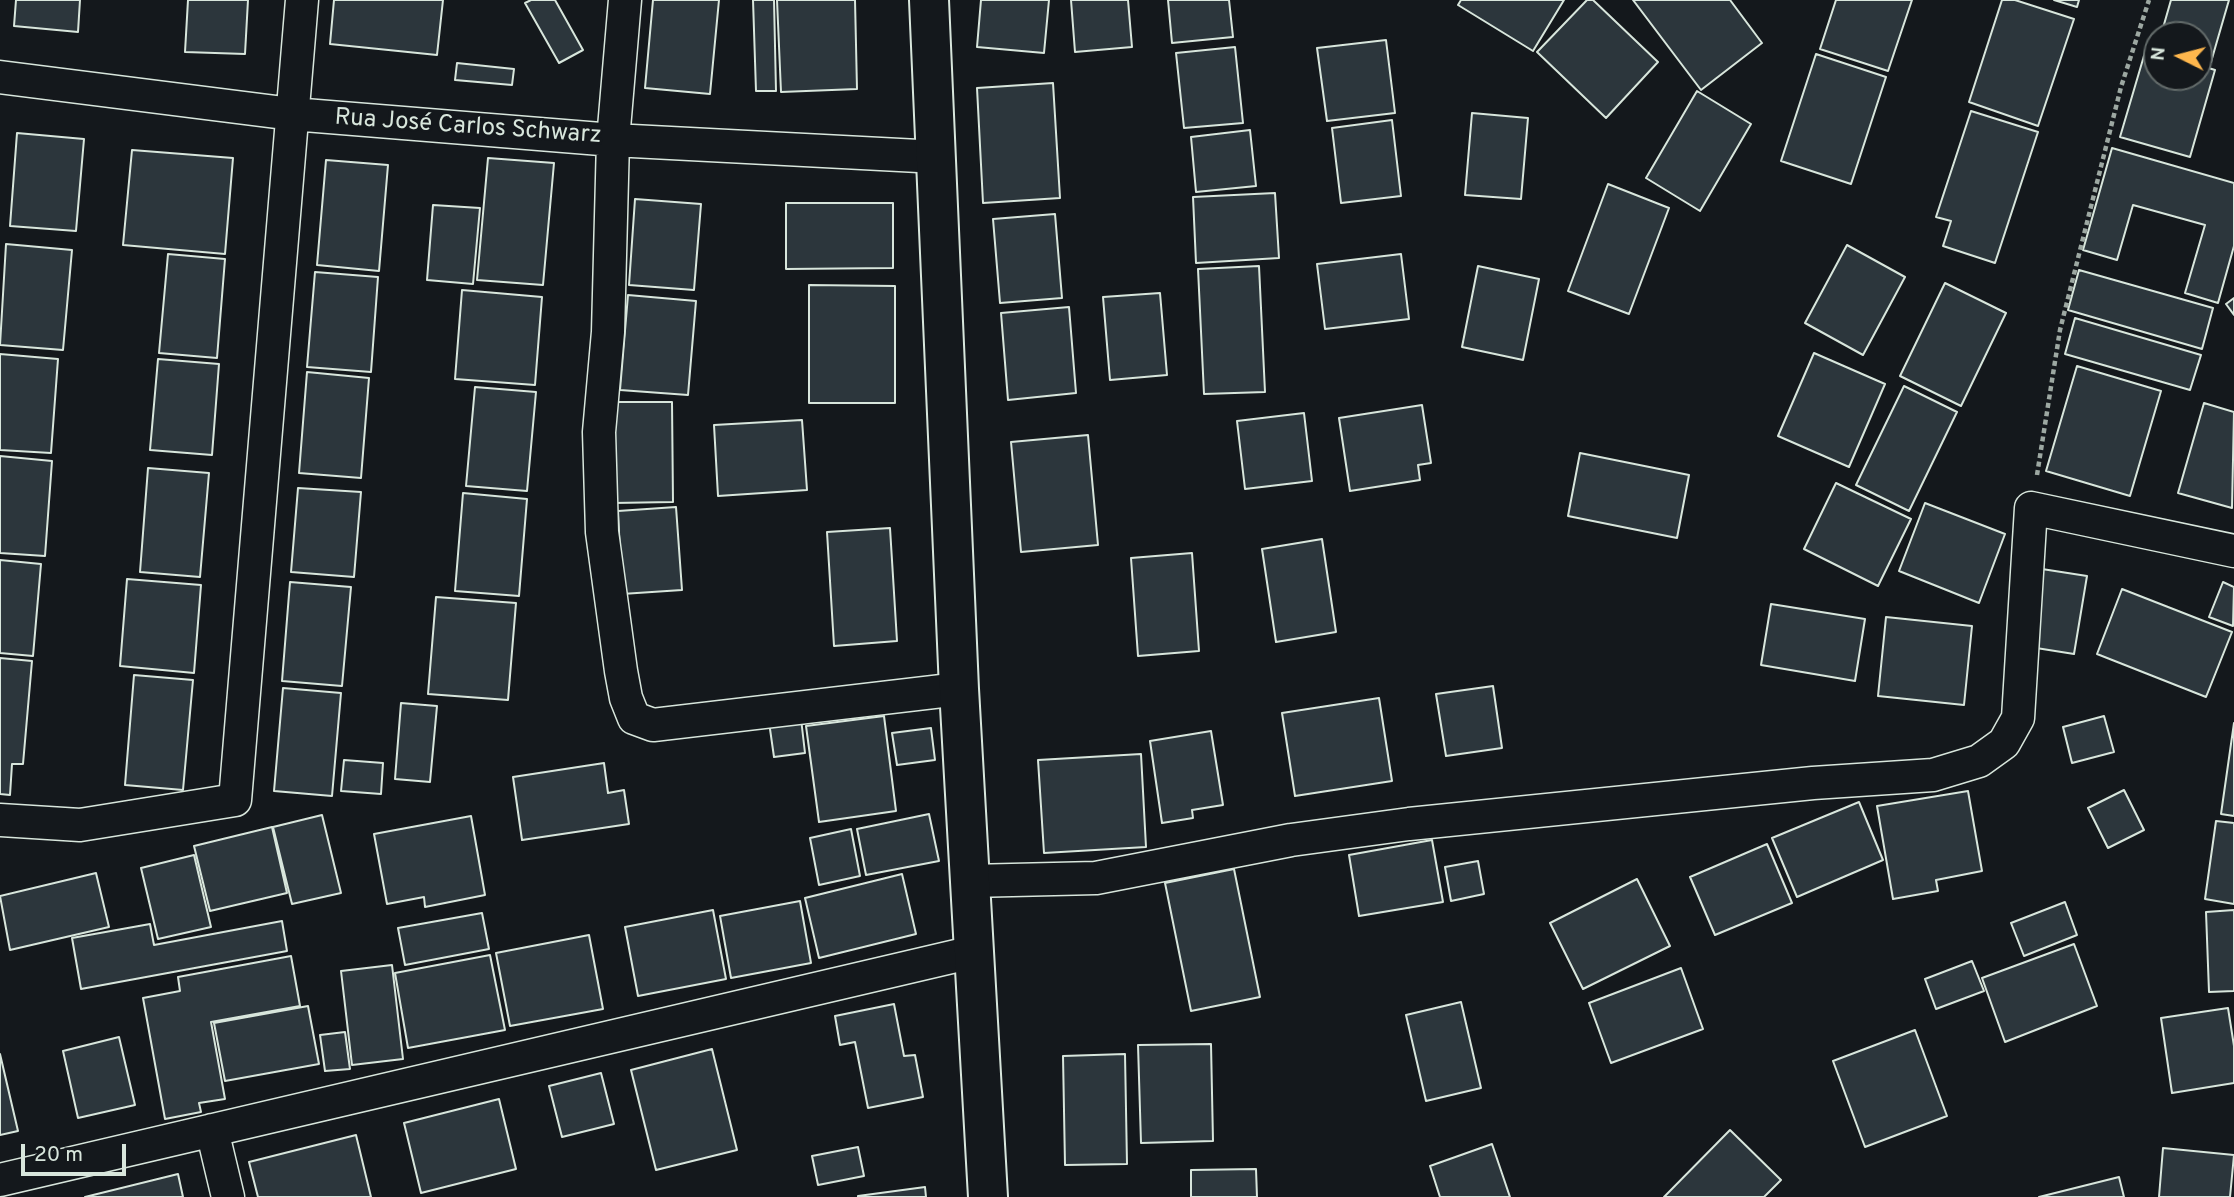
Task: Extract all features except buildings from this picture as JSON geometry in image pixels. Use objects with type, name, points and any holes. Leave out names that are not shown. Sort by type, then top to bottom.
[{"type":"main road","points":[[929,0],[960,689],[988,1197]]},
{"type":"street","points":[[0,820],[80,825],[235,800],[302,0]]},
{"type":"street","points":[[625,0],[613,140],[608,332],[599,432],[602,531],[624,685],[634,718],[653,725],[960,689]]},
{"type":"street","name":"Rua José Carlos Schwarz","points":[[0,77],[292,114],[613,140],[938,156]]},
{"type":"street","points":[[970,881],[1096,878],[1291,840],[1409,824],[1764,788],[1933,775],[1979,761],[2004,743],[2018,718],[2031,508],[2234,551]]},
{"type":"street","points":[[0,1180],[973,952]]},
{"type":"street","points":[[212,1130],[228,1197]]},
{"type":"path","points":[[2031,508],[2060,330],[2121,87],[2149,0]]}]
